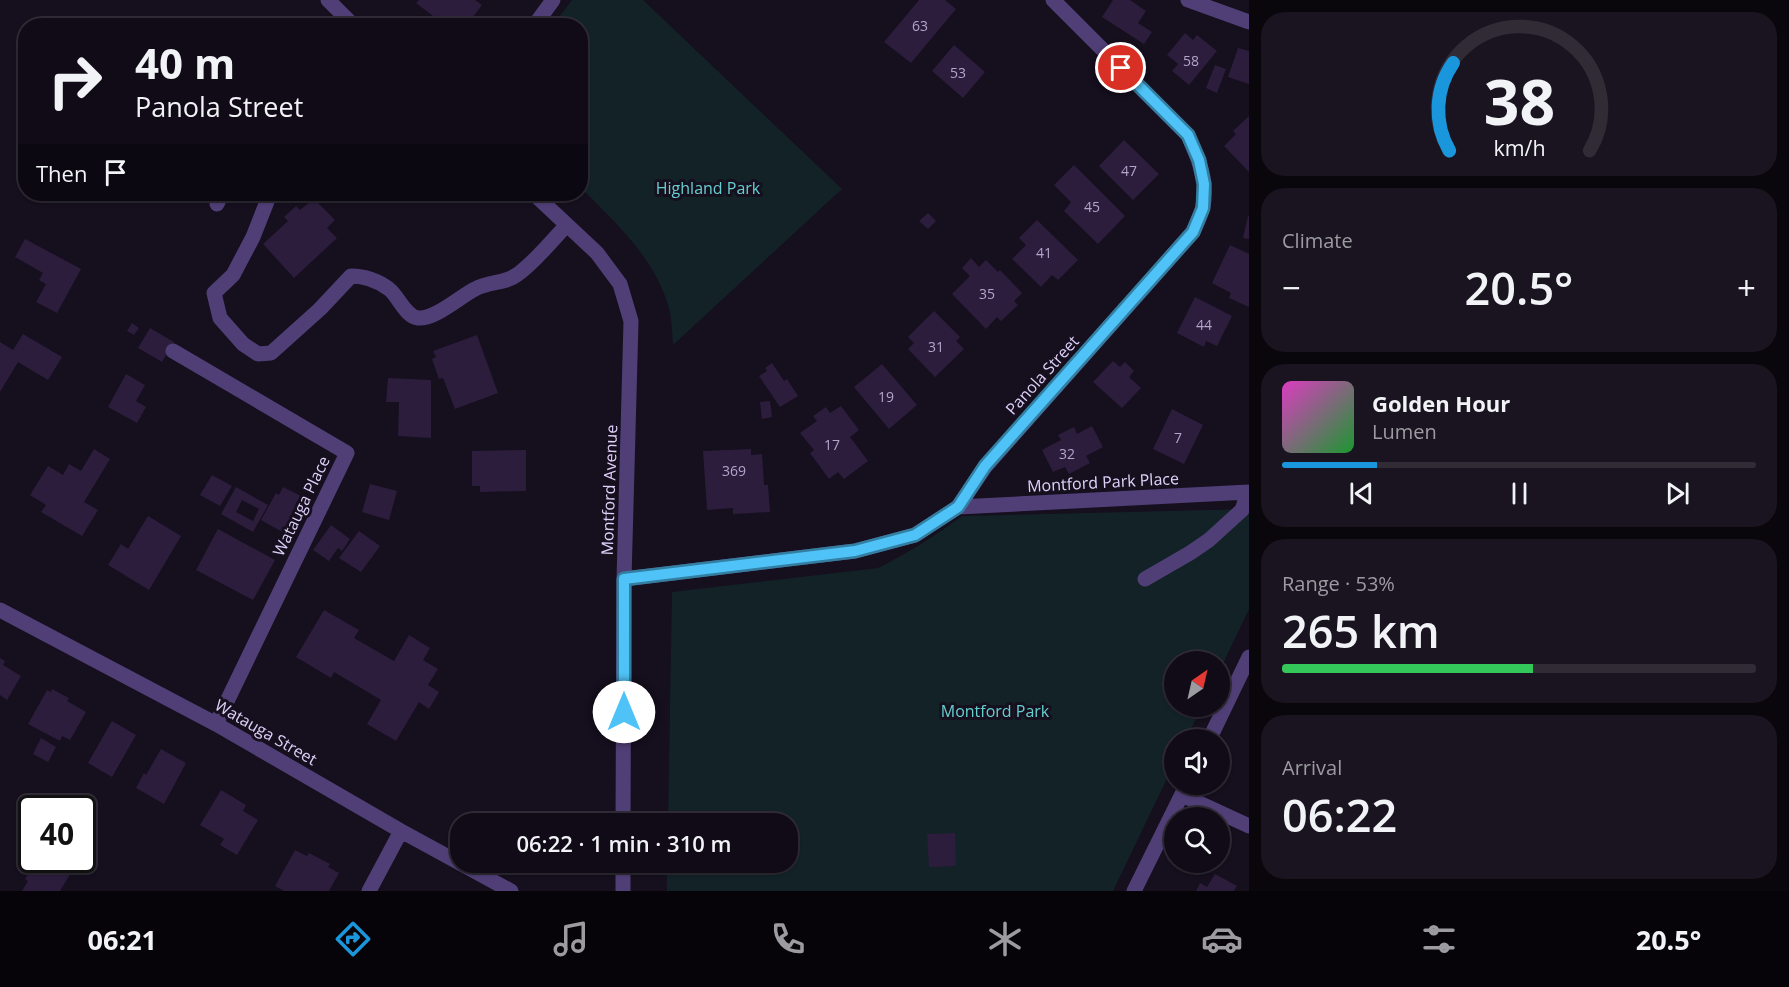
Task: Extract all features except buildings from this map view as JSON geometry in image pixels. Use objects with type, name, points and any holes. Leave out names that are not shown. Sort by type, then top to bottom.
[{"type":"street","points":[[540,18],[554,0]]},
{"type":"street","name":"Panola Street","points":[[624,579],[855,551],[915,535],[958,507],[985,466],[1193,232],[1203,208],[1204,184],[1199,160],[1188,135],[1053,0]]},
{"type":"street","points":[[1188,0],[1249,22]]},
{"type":"street","points":[[334,3],[347,18]]},
{"type":"street","points":[[267,201],[253,237],[233,275],[214,293],[220,318],[243,344],[258,354],[271,353],[320,309],[351,276],[368,276],[390,290],[411,315],[420,318],[435,314],[474,289],[487,284],[503,282],[518,274],[567,225]]},
{"type":"street","name":"Montford Avenue","points":[[541,201],[597,253],[620,284],[631,321],[624,579],[624,813]]},
{"type":"street","name":"Watauga Place","points":[[172,351],[347,453],[216,724]]},
{"type":"street","points":[[1145,579],[1209,540],[1242,510],[1249,492]]},
{"type":"street","name":"Montford Park Place","points":[[958,507],[1249,492]]},
{"type":"street","name":"Watauga Street","points":[[0,609],[216,724],[401,831],[511,891]]},
{"type":"street","points":[[1214,729],[1249,657]]},
{"type":"street","points":[[1134,891],[1182,795]]},
{"type":"street","points":[[1194,795],[1249,826]]},
{"type":"street","points":[[369,891],[401,831]]},
{"type":"street","points":[[623,873],[623,891]]},
{"type":"green space","name":"Highland Park","points":[[572,0],[643,0],[842,189],[673,345],[670,312],[656,276],[646,259],[622,229],[588,195],[588,18],[558,18]]},
{"type":"green space","name":"Montford Park","points":[[1249,509],[1249,609],[1229,651],[1164,651],[1164,717],[1197,717],[1191,729],[1164,729],[1164,785],[1113,891],[667,891],[667,873],[798,873],[798,813],[668,813],[672,592],[878,568],[921,544],[962,516]]},
{"type":"route","points":[[624,712],[624,579],[855,551],[915,535],[958,507],[985,466],[1193,232],[1203,208],[1204,184],[1199,160],[1188,135],[1121,68]]}]
